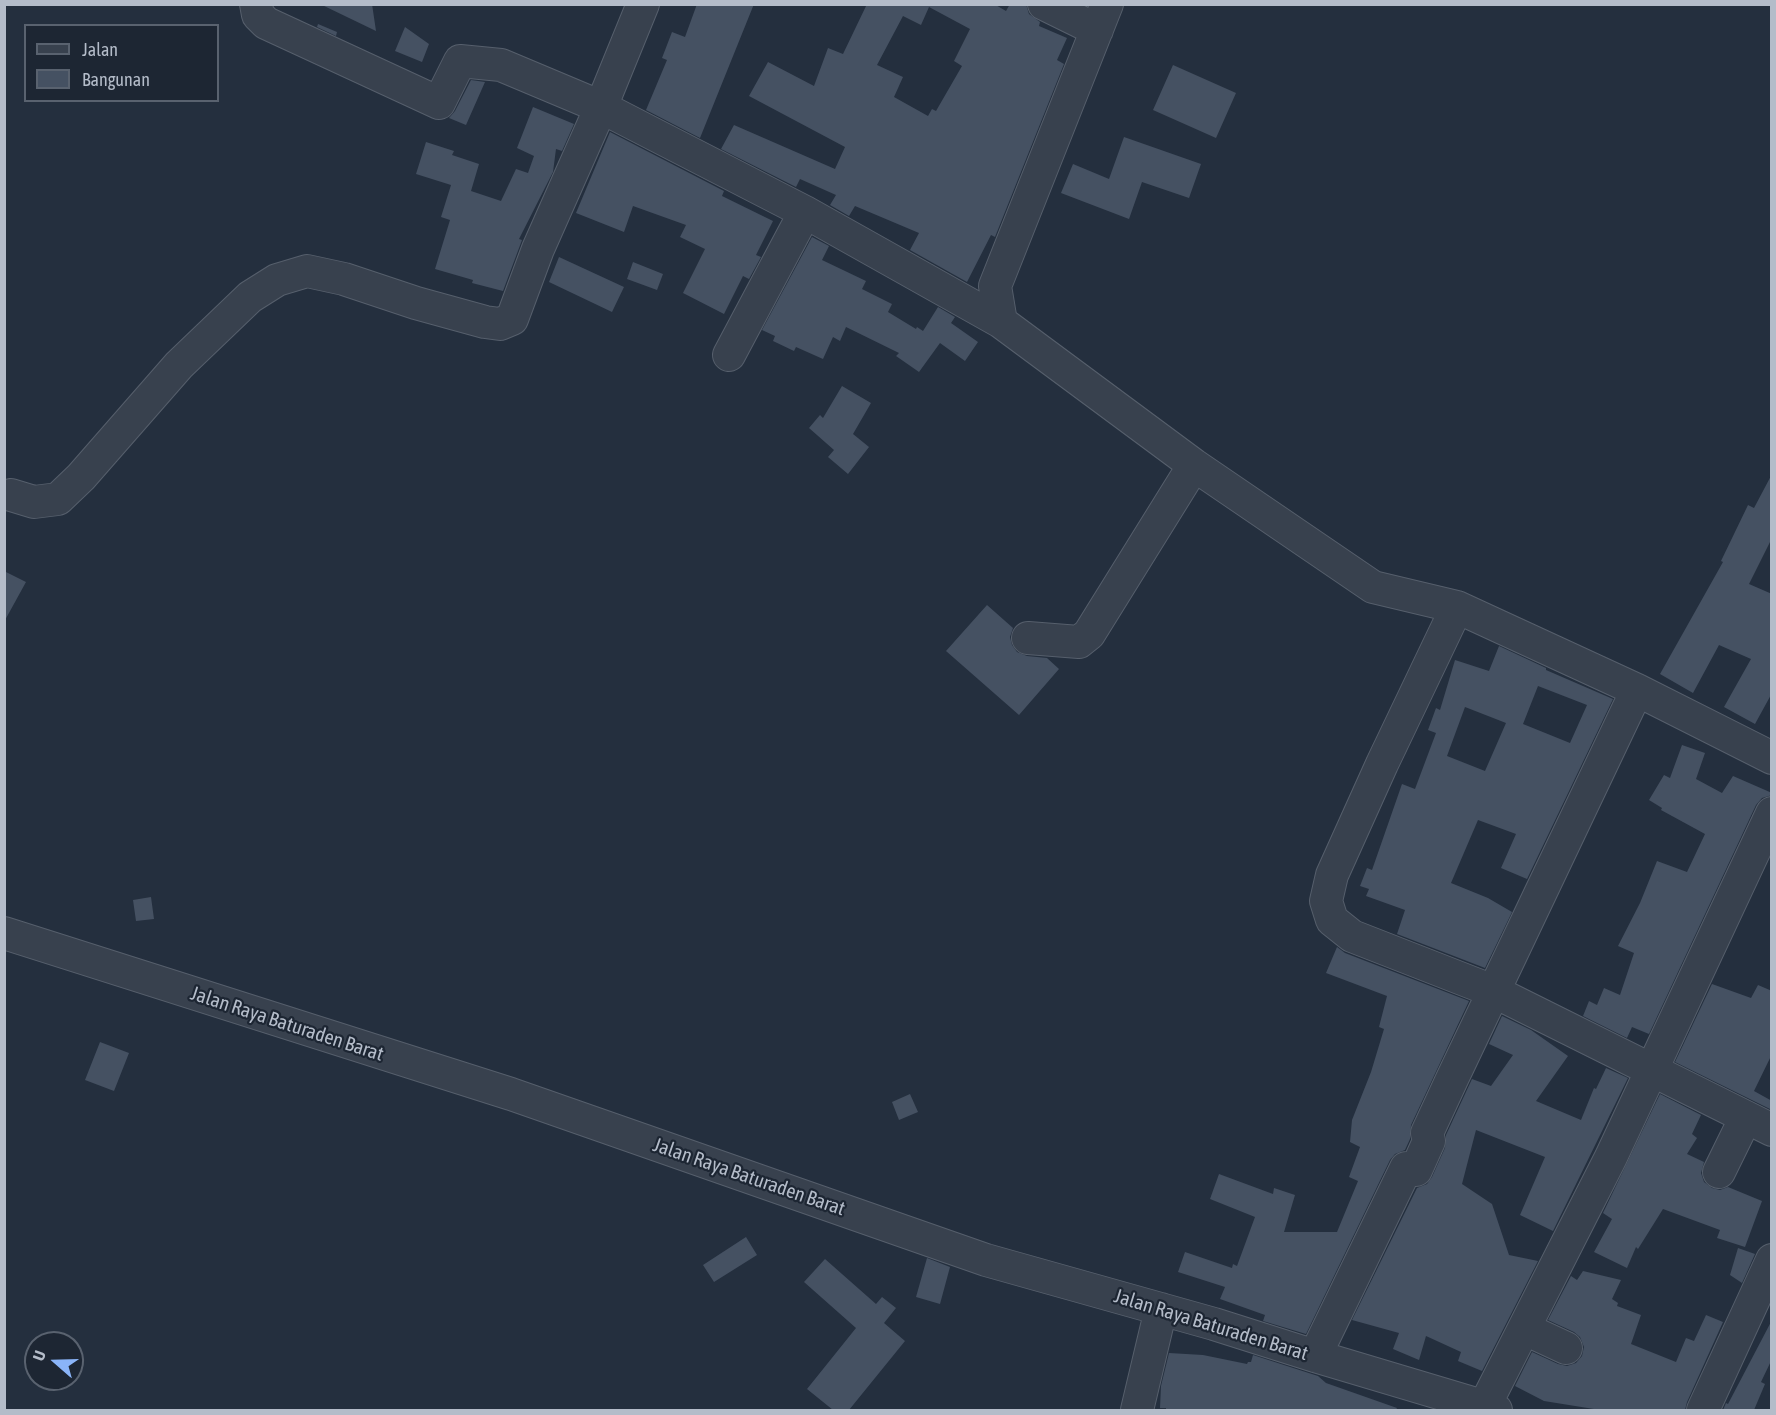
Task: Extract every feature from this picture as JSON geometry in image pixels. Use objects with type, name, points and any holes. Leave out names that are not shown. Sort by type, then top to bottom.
[{"type":"street","points":[[256,4],[258,15],[266,24],[439,104],[460,61],[501,65],[601,107],[805,212],[1001,322],[1194,465],[1373,587],[1457,607],[1637,690],[1772,758]]},
{"type":"street","points":[[7,492],[34,502],[58,499],[81,477],[179,365],[250,297],[277,280],[307,271],[344,279],[416,303],[485,322],[500,324],[512,319],[538,249],[601,107],[643,4]]},
{"type":"street","points":[[1001,322],[995,286],[1102,17],[1044,4]]},
{"type":"street","points":[[729,355],[805,212]]},
{"type":"street","points":[[1028,638],[1079,642],[1089,633],[1194,465]]},
{"type":"street","points":[[1457,607],[1332,875],[1326,901],[1332,920],[1352,936],[1493,991],[1759,1123],[1719,1172]]},
{"type":"street","points":[[1316,1356],[1406,1168],[1416,1170],[1430,1141],[1427,1133],[1637,690]]},
{"type":"street","points":[[1490,1408],[1525,1329],[1611,1157],[1772,813]]},
{"type":"street","name":"Jalan Raya Baturaden Barat","points":[[4,933],[511,1094],[986,1260],[1161,1309],[1490,1408]]},
{"type":"street","points":[[1703,1410],[1772,1260]]},
{"type":"street","points":[[1137,1410],[1161,1309]]},
{"type":"street","points":[[1525,1329],[1566,1348]]},
{"type":"building","points":[[320,4],[372,4],[376,31]]},
{"type":"building","points":[[697,4],[754,4],[700,138],[646,110],[667,60],[662,58],[672,32],[685,37]]},
{"type":"building","points":[[867,4],[994,4],[1006,11],[1010,4],[1026,4],[1029,14],[1040,22],[1039,26],[1067,38],[1057,60],[1064,64],[995,237],[991,235],[967,282],[910,250],[919,233],[855,206],[849,216],[830,205],[836,195],[800,179],[796,187],[721,149],[734,125],[835,169],[845,147],[749,96],[768,62],[814,86],[828,48],[843,54]],"holes":[[[929,7],[970,29],[954,61],[962,66],[936,111],[932,109],[928,116],[894,97],[903,77],[877,65],[903,16],[921,25]]]},
{"type":"building","points":[[318,24],[337,32],[336,36],[317,27]]},
{"type":"building","points":[[405,27],[429,44],[422,62],[395,51]]},
{"type":"building","points":[[1173,65],[1236,93],[1216,138],[1153,110]]},
{"type":"building","points":[[471,80],[485,82],[466,125],[449,118]]},
{"type":"building","points":[[533,107],[574,124],[562,151],[556,149],[553,172],[519,239],[522,240],[503,291],[472,283],[473,280],[435,269],[450,220],[441,217],[451,185],[416,174],[426,142],[454,151],[452,155],[479,164],[471,191],[501,201],[516,169],[528,173],[534,156],[517,148]]},
{"type":"building","points":[[610,132],[724,191],[722,196],[773,221],[756,255],[761,257],[749,279],[743,276],[724,314],[683,293],[705,249],[680,237],[686,225],[633,206],[624,232],[576,213]]},
{"type":"building","points":[[1124,137],[1201,164],[1189,198],[1142,182],[1129,219],[1061,193],[1073,164],[1109,179]]},
{"type":"building","points":[[812,237],[829,246],[822,260],[866,281],[862,289],[892,304],[888,312],[916,329],[917,327],[923,331],[938,307],[955,317],[951,323],[978,342],[965,361],[940,343],[919,372],[896,356],[899,353],[846,327],[840,341],[833,337],[823,359],[796,347],[794,351],[773,341],[775,336],[762,330]]},
{"type":"building","points":[[559,257],[624,287],[612,312],[549,282]]},
{"type":"building","points":[[633,262],[663,274],[657,290],[627,279]]},
{"type":"building","points":[[842,386],[871,403],[853,434],[869,447],[848,474],[828,457],[834,450],[809,428],[820,415],[823,418]]},
{"type":"building","points":[[1772,474],[1772,538],[1749,584],[1772,594],[1772,693],[1755,724],[1724,707],[1751,659],[1719,645],[1693,693],[1660,674],[1723,562],[1721,561],[1748,505],[1754,508]]},
{"type":"building","points":[[4,571],[26,582],[4,622]]},
{"type":"building","points":[[987,605],[1013,628],[1010,637],[1017,652],[1027,656],[1047,658],[1059,669],[1019,715],[946,651]]},
{"type":"building","points":[[1499,646],[1546,670],[1613,699],[1527,879],[1501,868],[1516,834],[1478,820],[1451,883],[1488,898],[1512,912],[1485,968],[1397,934],[1405,910],[1366,896],[1369,889],[1360,886],[1367,868],[1372,870],[1402,784],[1415,789],[1436,733],[1428,730],[1436,708],[1440,710],[1455,660],[1489,671]],"holes":[[[1538,686],[1587,705],[1570,743],[1523,724]],[[1465,707],[1506,723],[1485,771],[1447,756]]]},
{"type":"building","points":[[1682,745],[1705,753],[1696,779],[1722,793],[1733,776],[1772,795],[1762,798],[1756,805],[1649,1034],[1632,1027],[1627,1038],[1583,1016],[1589,1001],[1597,1005],[1604,988],[1620,995],[1634,953],[1618,946],[1640,903],[1657,861],[1687,872],[1705,834],[1661,810],[1662,808],[1649,800],[1664,775],[1670,778]]},
{"type":"building","points":[[151,897],[154,919],[136,921],[133,900]]},
{"type":"building","points":[[1337,947],[1345,953],[1469,1001],[1411,1125],[1410,1139],[1405,1150],[1395,1154],[1390,1160],[1306,1334],[1263,1321],[1265,1315],[1220,1299],[1225,1287],[1178,1272],[1185,1252],[1232,1268],[1233,1264],[1237,1266],[1255,1217],[1210,1199],[1219,1174],[1273,1194],[1274,1188],[1295,1195],[1284,1232],[1337,1232],[1358,1181],[1349,1177],[1360,1147],[1350,1142],[1352,1120],[1371,1072],[1384,1029],[1379,1027],[1387,996],[1326,973]]},
{"type":"building","points":[[1712,984],[1751,998],[1758,985],[1772,991],[1772,1054],[1754,1091],[1772,1101],[1772,1110],[1675,1062]]},
{"type":"building","points":[[1502,1016],[1531,1030],[1568,1056],[1536,1101],[1581,1120],[1594,1088],[1596,1089],[1606,1068],[1628,1078],[1553,1231],[1520,1215],[1545,1157],[1476,1130],[1462,1184],[1492,1204],[1509,1255],[1538,1261],[1482,1371],[1458,1361],[1461,1352],[1426,1336],[1419,1360],[1393,1349],[1399,1333],[1352,1320],[1417,1188],[1427,1184],[1432,1177],[1445,1148],[1446,1135],[1472,1079],[1491,1086],[1513,1055],[1489,1044]]},
{"type":"building","points":[[100,1042],[129,1053],[114,1091],[85,1080]]},
{"type":"building","points":[[910,1094],[918,1112],[899,1120],[892,1102]]},
{"type":"building","points":[[1660,1094],[1701,1115],[1692,1134],[1697,1138],[1687,1154],[1704,1162],[1701,1173],[1704,1182],[1712,1188],[1720,1190],[1728,1187],[1762,1201],[1745,1247],[1717,1238],[1720,1230],[1663,1209],[1638,1249],[1636,1247],[1627,1268],[1594,1252],[1612,1219],[1603,1213]]},
{"type":"building","points":[[746,1237],[757,1255],[714,1282],[703,1265]]},
{"type":"building","points":[[1738,1248],[1755,1254],[1742,1283],[1730,1275]]},
{"type":"building","points":[[927,1258],[950,1267],[940,1304],[916,1297]]},
{"type":"building","points":[[825,1259],[876,1304],[882,1297],[896,1308],[884,1323],[905,1341],[849,1410],[833,1410],[807,1389],[856,1328],[804,1282]]},
{"type":"building","points":[[1583,1271],[1621,1280],[1612,1299],[1618,1303],[1617,1306],[1641,1315],[1631,1344],[1676,1362],[1686,1338],[1694,1341],[1706,1315],[1723,1322],[1685,1410],[1600,1410],[1544,1401],[1515,1386],[1532,1352],[1567,1366],[1576,1363],[1582,1356],[1584,1347],[1580,1337],[1548,1320],[1571,1276],[1577,1280]]},
{"type":"building","points":[[1772,1320],[1772,1359],[1761,1382],[1765,1384],[1754,1410],[1723,1410],[1726,1403],[1728,1404]]},
{"type":"building","points":[[1169,1353],[1203,1355],[1247,1364],[1251,1362],[1253,1355],[1318,1376],[1326,1383],[1397,1408],[1396,1410],[1166,1410],[1166,1408],[1160,1408],[1161,1386]]}]
